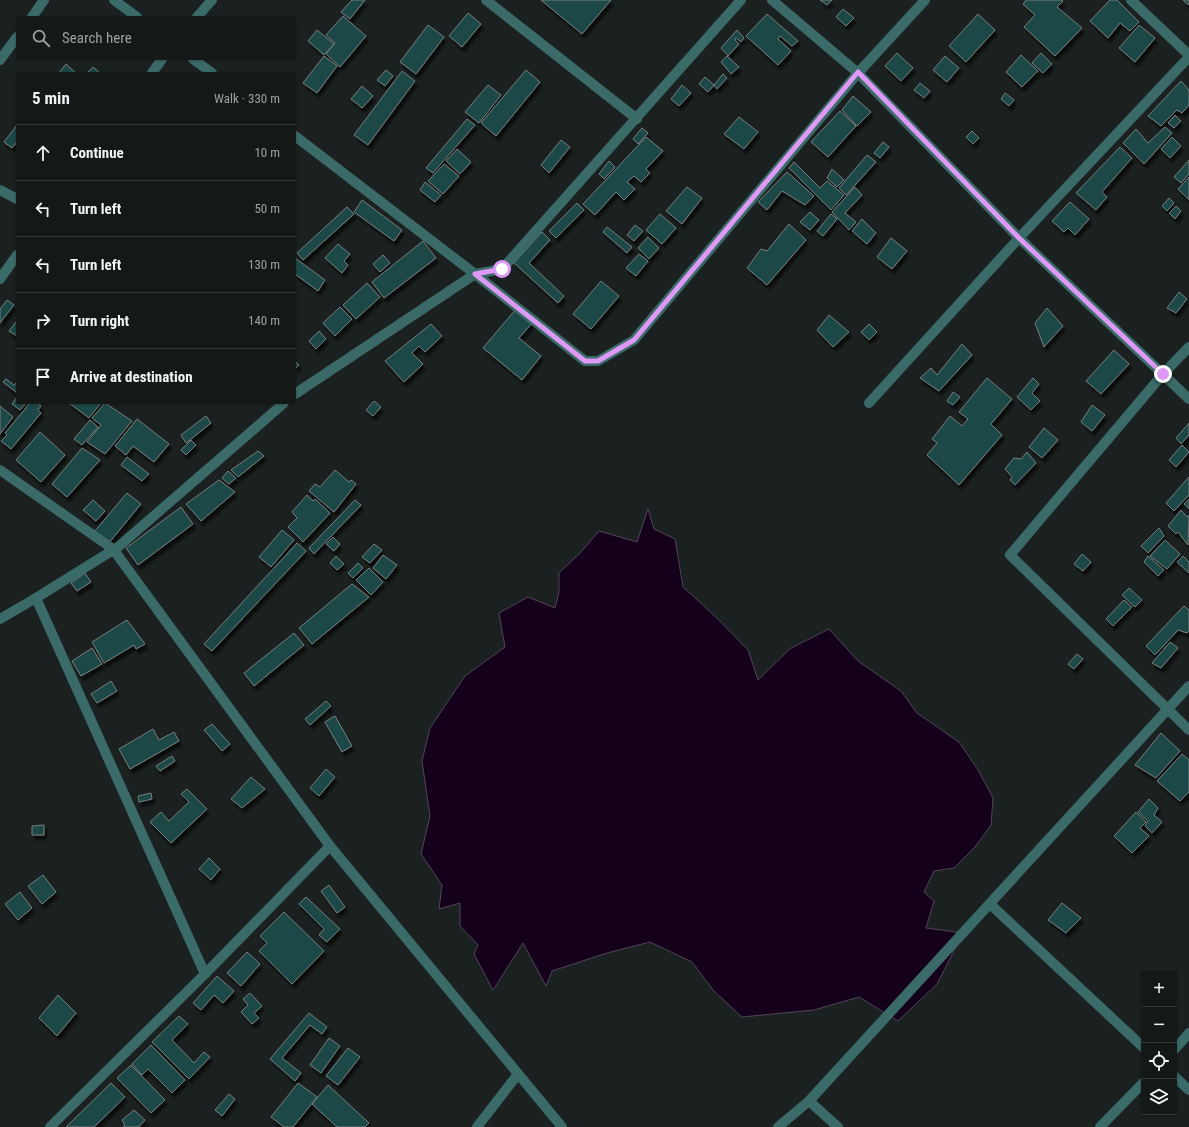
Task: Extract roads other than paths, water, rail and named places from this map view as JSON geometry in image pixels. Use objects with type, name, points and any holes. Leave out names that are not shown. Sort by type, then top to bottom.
[{"type":"street","points":[[33,16],[44,0]]},
{"type":"street","points":[[114,0],[136,16]]},
{"type":"street","points":[[198,16],[212,0]]},
{"type":"street","points":[[486,0],[637,119]]},
{"type":"street","points":[[296,393],[475,274],[502,269],[614,142],[637,119],[741,0]]},
{"type":"street","points":[[772,0],[858,72],[1019,238],[1189,399]]},
{"type":"street","points":[[296,137],[475,274],[585,361],[598,361],[634,340],[858,72],[925,0]]},
{"type":"street","points":[[869,403],[1019,238],[1189,56],[1131,0]]},
{"type":"street","points":[[0,60],[16,38]]},
{"type":"street","points":[[153,72],[161,60]]},
{"type":"street","points":[[195,60],[211,72]]},
{"type":"street","points":[[0,190],[16,198]]},
{"type":"street","points":[[0,279],[16,256]]},
{"type":"street","points":[[1189,346],[1163,374],[1010,555],[1189,730]]},
{"type":"street","points":[[0,619],[118,547],[283,404]]},
{"type":"street","points":[[0,470],[113,549],[330,846],[562,1127]]},
{"type":"street","points":[[36,598],[205,974]]},
{"type":"street","points":[[778,1127],[809,1101],[1189,686]]},
{"type":"street","points":[[50,1127],[205,974],[330,846]]},
{"type":"street","points":[[990,904],[1141,1045]]},
{"type":"street","points":[[1177,1047],[1189,1033]]},
{"type":"street","points":[[477,1127],[518,1074]]},
{"type":"street","points":[[1177,1079],[1189,1090]]},
{"type":"street","points":[[1100,1127],[1141,1085]]},
{"type":"street","points":[[809,1101],[838,1127]]}]
